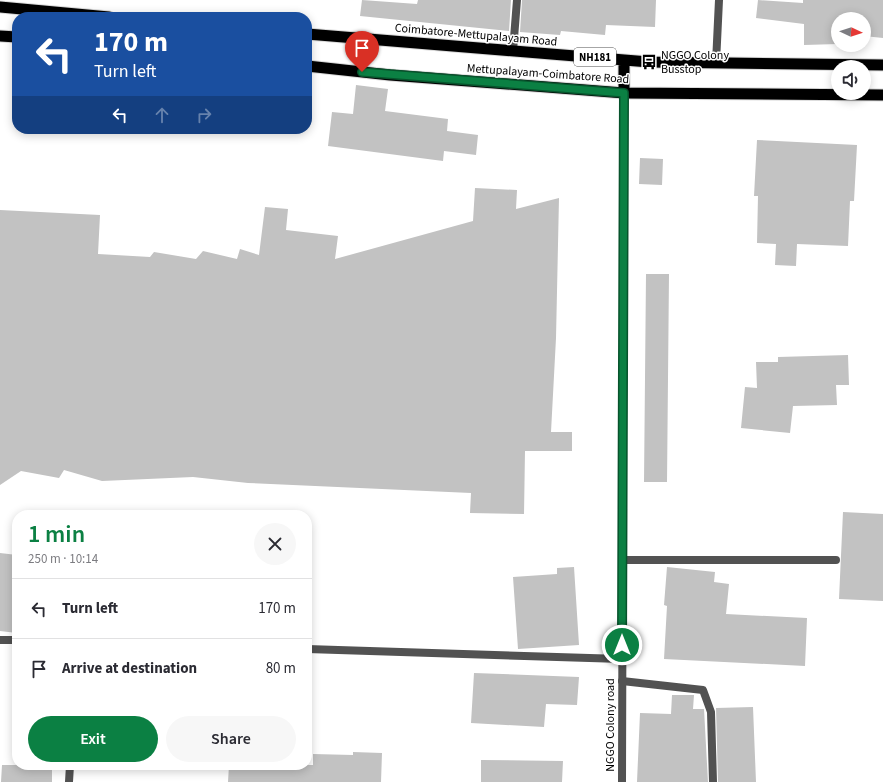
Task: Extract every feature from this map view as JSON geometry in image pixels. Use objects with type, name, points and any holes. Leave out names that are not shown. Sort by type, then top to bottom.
[{"type":"highway","points":[[0,7],[54,12]]},
{"type":"highway","name":"Coimbatore-Mettupalayam Road","points":[[312,34],[624,60],[716,63],[883,65]]},
{"type":"highway","points":[[0,36],[12,37]]},
{"type":"highway","points":[[624,60],[624,93]]},
{"type":"highway","name":"Mettupalayam-Coimbatore Road","points":[[312,67],[390,75],[624,93],[883,95]]},
{"type":"street","points":[[513,51],[517,0]]},
{"type":"street","points":[[716,63],[719,0]]},
{"type":"street","name":"NGGO Colony road","points":[[622,782],[624,93]]},
{"type":"street","points":[[623,560],[836,560]]},
{"type":"street","points":[[0,640],[12,640]]},
{"type":"street","points":[[312,649],[622,659]]},
{"type":"street","points":[[622,681],[702,690],[711,712],[713,782]]},
{"type":"street","points":[[69,782],[70,770]]},
{"type":"building","points":[[362,0],[417,4],[418,0],[511,0],[509,31],[360,16]]},
{"type":"building","points":[[522,0],[656,0],[655,27],[606,25],[605,35],[561,31],[560,35],[520,32]]},
{"type":"building","points":[[758,0],[803,3],[803,0],[883,0],[883,38],[871,37],[871,12],[831,12],[831,44],[804,45],[804,24],[756,18]]},
{"type":"building","points":[[356,85],[388,89],[385,111],[448,119],[447,131],[478,135],[476,155],[444,151],[443,161],[328,146],[332,112],[353,114]]},
{"type":"building","points":[[757,140],[857,145],[854,201],[850,201],[848,246],[797,244],[796,266],[775,265],[776,244],[757,243],[758,196],[754,196]]},
{"type":"building","points":[[640,158],[663,159],[662,185],[639,184]]},
{"type":"building","points":[[475,188],[517,190],[516,209],[559,198],[556,338],[551,432],[572,432],[572,451],[525,451],[524,514],[470,513],[471,493],[248,483],[193,477],[102,481],[64,470],[59,478],[21,471],[0,485],[0,210],[100,215],[98,254],[150,257],[154,252],[196,259],[203,251],[237,259],[240,249],[259,255],[265,207],[288,209],[286,230],[338,236],[335,259],[473,221]]},
{"type":"building","points":[[646,274],[669,274],[667,482],[644,482]]},
{"type":"building","points":[[848,355],[849,385],[836,385],[837,405],[793,406],[790,433],[741,428],[745,387],[757,388],[756,362],[778,362],[778,357]]},
{"type":"building","points":[[843,512],[883,514],[883,601],[839,599]]},
{"type":"building","points":[[0,553],[12,554],[12,632],[0,631]]},
{"type":"building","points":[[574,567],[579,645],[518,649],[513,577],[557,574],[557,568]]},
{"type":"building","points":[[667,567],[715,572],[714,582],[729,584],[726,614],[807,618],[805,666],[664,659],[667,606],[664,605]]},
{"type":"building","points":[[474,673],[579,677],[577,705],[546,704],[544,727],[471,723]]},
{"type":"building","points":[[672,695],[694,695],[693,709],[704,709],[708,782],[637,782],[640,713],[671,714]]},
{"type":"building","points":[[753,707],[756,782],[718,782],[716,708]]},
{"type":"building","points":[[353,752],[382,753],[381,782],[228,782],[229,770],[312,770],[313,754],[353,755]]},
{"type":"building","points":[[481,760],[563,761],[562,782],[481,782]]},
{"type":"building","points":[[2,765],[12,765],[12,770],[52,770],[52,782],[1,782]]},
{"type":"place","name":"NGGO Colony Busstop","points":[[649,62]]},
{"type":"route","points":[[362,72],[624,93],[622,645]]}]
